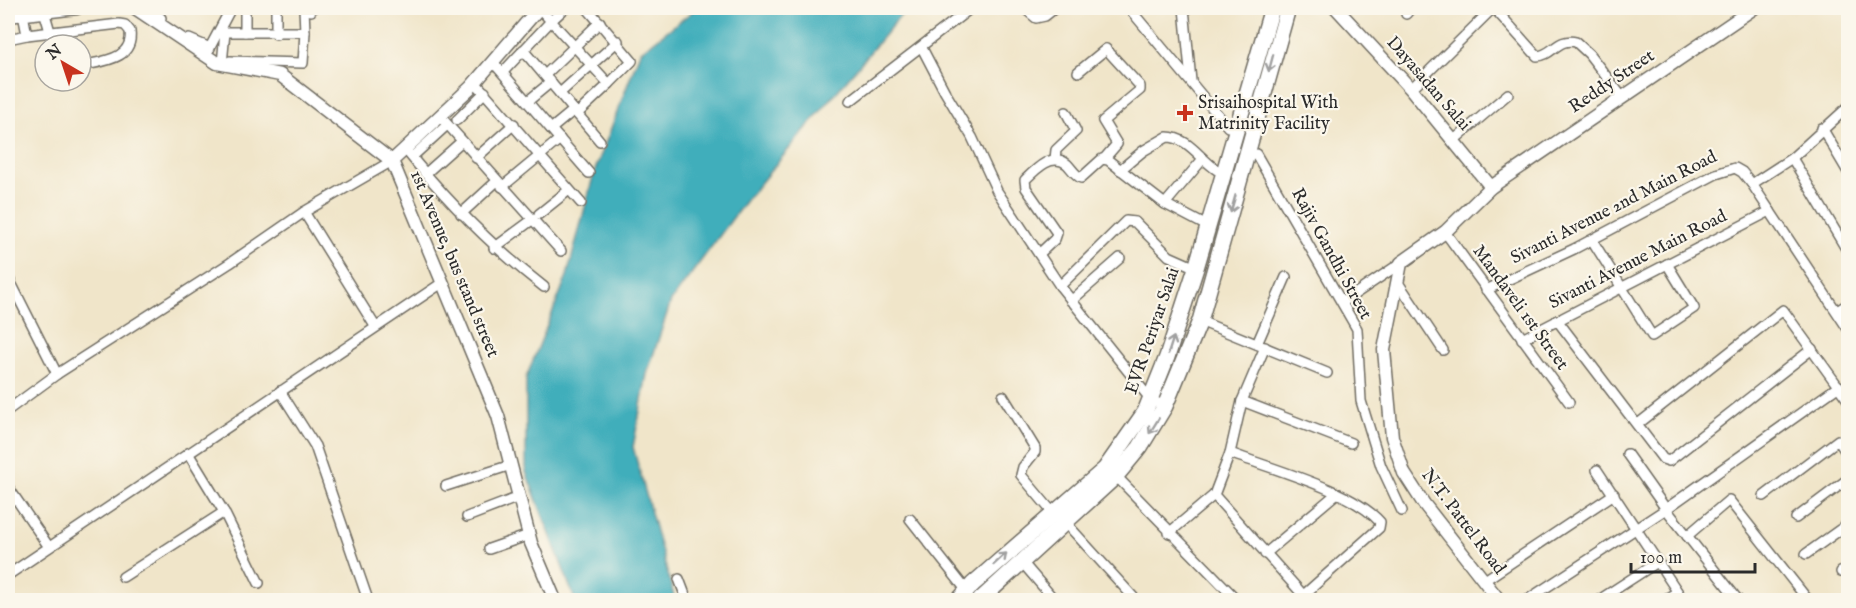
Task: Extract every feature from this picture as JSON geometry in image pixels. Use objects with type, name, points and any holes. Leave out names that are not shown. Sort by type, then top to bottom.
[{"type":"main road","name":"EVR Periyar Salai","points":[[980,600],[1021,561],[1105,469],[1158,403],[1207,226],[1237,133],[1272,8]]},
{"type":"main road","name":"EVR Periyar Salai","points":[[963,596],[1059,518],[1116,476],[1140,447],[1158,403],[1200,321],[1288,8]]},
{"type":"street","points":[[8,16],[70,8]]},
{"type":"street","name":"1st Avenue, bus stand street","points":[[135,8],[158,20],[222,62],[280,75],[392,161],[498,416],[529,535],[555,600]]},
{"type":"street","points":[[150,8],[158,20]]},
{"type":"street","points":[[208,52],[231,8]]},
{"type":"street","points":[[245,8],[245,32]]},
{"type":"street","points":[[276,8],[276,34]]},
{"type":"street","points":[[465,8],[472,10],[479,8]]},
{"type":"street","points":[[8,410],[57,374],[230,264],[304,212],[408,153],[444,121],[539,8],[609,84]]},
{"type":"street","points":[[503,72],[565,8]]},
{"type":"street","points":[[551,129],[609,84],[632,61],[618,41],[587,8]]},
{"type":"street","points":[[850,101],[922,48],[971,8]]},
{"type":"street","points":[[1024,8],[1036,18],[1045,16],[1055,8]]},
{"type":"street","points":[[1184,8],[1191,81]]},
{"type":"street","name":"Dayasadan Salai","points":[[1335,8],[1411,89],[1491,187]]},
{"type":"street","points":[[1411,89],[1493,8],[1537,56],[1544,55],[1564,41],[1576,42],[1589,54],[1622,97]]},
{"type":"street","name":"Reddy Street","points":[[1491,187],[1754,8]]},
{"type":"street","points":[[305,32],[276,34],[225,32],[222,62],[303,63],[309,9]]},
{"type":"street","points":[[1134,9],[1228,127]]},
{"type":"street","points":[[44,11],[50,32]]},
{"type":"street","points":[[23,14],[27,35]]},
{"type":"street","points":[[528,101],[574,46],[600,22]]},
{"type":"street","points":[[8,39],[50,32],[124,25],[130,31],[130,45],[121,55],[93,63]]},
{"type":"street","points":[[560,93],[618,41]]},
{"type":"street","points":[[922,48],[975,143],[997,191],[1060,286],[1158,403]]},
{"type":"street","points":[[1039,254],[1055,239],[1057,233],[1026,188],[1025,180],[1049,160],[1055,159],[1068,165],[1081,178],[1104,159],[1117,144],[1103,121],[1140,90],[1140,86],[1106,49],[1078,72]]},
{"type":"street","points":[[523,50],[600,141]]},
{"type":"street","points":[[493,62],[589,173]]},
{"type":"street","points":[[476,82],[581,203]]},
{"type":"street","points":[[457,120],[484,92]]},
{"type":"street","points":[[1454,140],[1508,94]]},
{"type":"street","points":[[1848,107],[1822,128],[1792,158],[1752,184],[1848,328]]},
{"type":"street","points":[[1055,159],[1056,150],[1077,131],[1066,112]]},
{"type":"street","points":[[444,121],[500,184],[535,217],[561,251]]},
{"type":"street","points":[[476,158],[514,124]]},
{"type":"street","points":[[1822,128],[1848,172]]},
{"type":"street","points":[[1120,170],[1143,151],[1167,137],[1183,140],[1202,160],[1217,170]]},
{"type":"street","points":[[460,214],[560,139]]},
{"type":"street","points":[[425,174],[462,141]]},
{"type":"street","points":[[408,153],[460,214],[495,248],[544,287]]},
{"type":"street","name":"Rajiv Gandhi Street","points":[[1256,154],[1357,329],[1361,401],[1381,466],[1401,511]]},
{"type":"street","points":[[1792,158],[1848,252]]},
{"type":"street","points":[[1104,159],[1165,204],[1207,226]]},
{"type":"street","points":[[1165,204],[1202,160]]},
{"type":"street","name":"Sivanti Avenue 2nd Main Road","points":[[1486,290],[1592,240],[1728,168],[1742,172],[1752,184]]},
{"type":"street","points":[[1343,302],[1445,232],[1491,187]]},
{"type":"street","points":[[495,248],[569,190]]},
{"type":"street","name":"Sivanti Avenue Main Road","points":[[1522,339],[1770,211]]},
{"type":"street","points":[[304,212],[375,326]]},
{"type":"street","points":[[1060,286],[1126,220],[1135,222],[1169,256],[1196,268]]},
{"type":"street","name":"Mandaveli 1st Street","points":[[1445,232],[1569,402]]},
{"type":"street","points":[[1592,240],[1647,332],[1655,336],[1694,308],[1667,264]]},
{"type":"street","points":[[1071,301],[1120,258]]},
{"type":"street","name":"N.T. Pattel Road","points":[[1401,263],[1384,350],[1392,437],[1404,473],[1424,504],[1499,600]]},
{"type":"street","points":[[8,277],[57,374]]},
{"type":"street","points":[[1169,533],[1214,495],[1230,453],[1242,401],[1286,277]]},
{"type":"street","points":[[1397,281],[1443,350]]},
{"type":"street","points":[[8,575],[442,283]]},
{"type":"street","points":[[1837,311],[1848,304]]},
{"type":"street","points":[[1638,424],[1783,310],[1848,400]]},
{"type":"street","points":[[1200,321],[1327,373]]},
{"type":"street","points":[[1557,321],[1663,459],[1669,461],[1812,349]]},
{"type":"street","points":[[1527,600],[1666,509],[1839,386]]},
{"type":"street","points":[[280,391],[315,446],[368,600]]},
{"type":"street","points":[[1003,396],[1035,448],[1035,452],[1023,467],[1021,474],[1136,600]]},
{"type":"street","points":[[1242,401],[1351,443]]},
{"type":"street","points":[[1764,496],[1838,440],[1848,455]]},
{"type":"street","points":[[188,453],[224,512],[259,583]]},
{"type":"street","points":[[1214,495],[1301,598],[1379,528],[1380,522],[1372,513],[1336,494],[1230,453]]},
{"type":"street","points":[[1627,454],[1666,509],[1738,600]]},
{"type":"street","points":[[446,486],[511,465]]},
{"type":"street","points":[[1597,470],[1656,563],[1680,596],[1664,600]]},
{"type":"street","points":[[1116,476],[1169,533],[1237,600]]},
{"type":"street","points":[[1796,518],[1848,479]]},
{"type":"street","points":[[8,487],[49,547]]},
{"type":"street","points":[[1265,554],[1336,494]]},
{"type":"street","points":[[1485,580],[1614,494]]},
{"type":"street","points":[[467,518],[519,496]]},
{"type":"street","points":[[1687,536],[1729,500],[1808,600]]},
{"type":"street","points":[[123,577],[224,512]]},
{"type":"street","points":[[910,519],[963,596]]},
{"type":"street","points":[[1806,554],[1848,524]]},
{"type":"street","points":[[489,549],[529,535]]},
{"type":"street","points":[[1021,561],[1051,596],[1051,600]]},
{"type":"street","points":[[1599,600],[1656,563]]},
{"type":"street","points":[[679,579],[687,600]]},
{"type":"street","points":[[76,600],[89,600]]},
{"type":"water","points":[[697,8],[907,8],[747,199],[671,301],[647,374],[633,447],[675,600],[575,600],[526,472],[526,378],[567,276],[594,173],[640,52]]},
{"type":"place","name":"Srisaihospital With Matrinity Facility","points":[[1185,113]]}]
